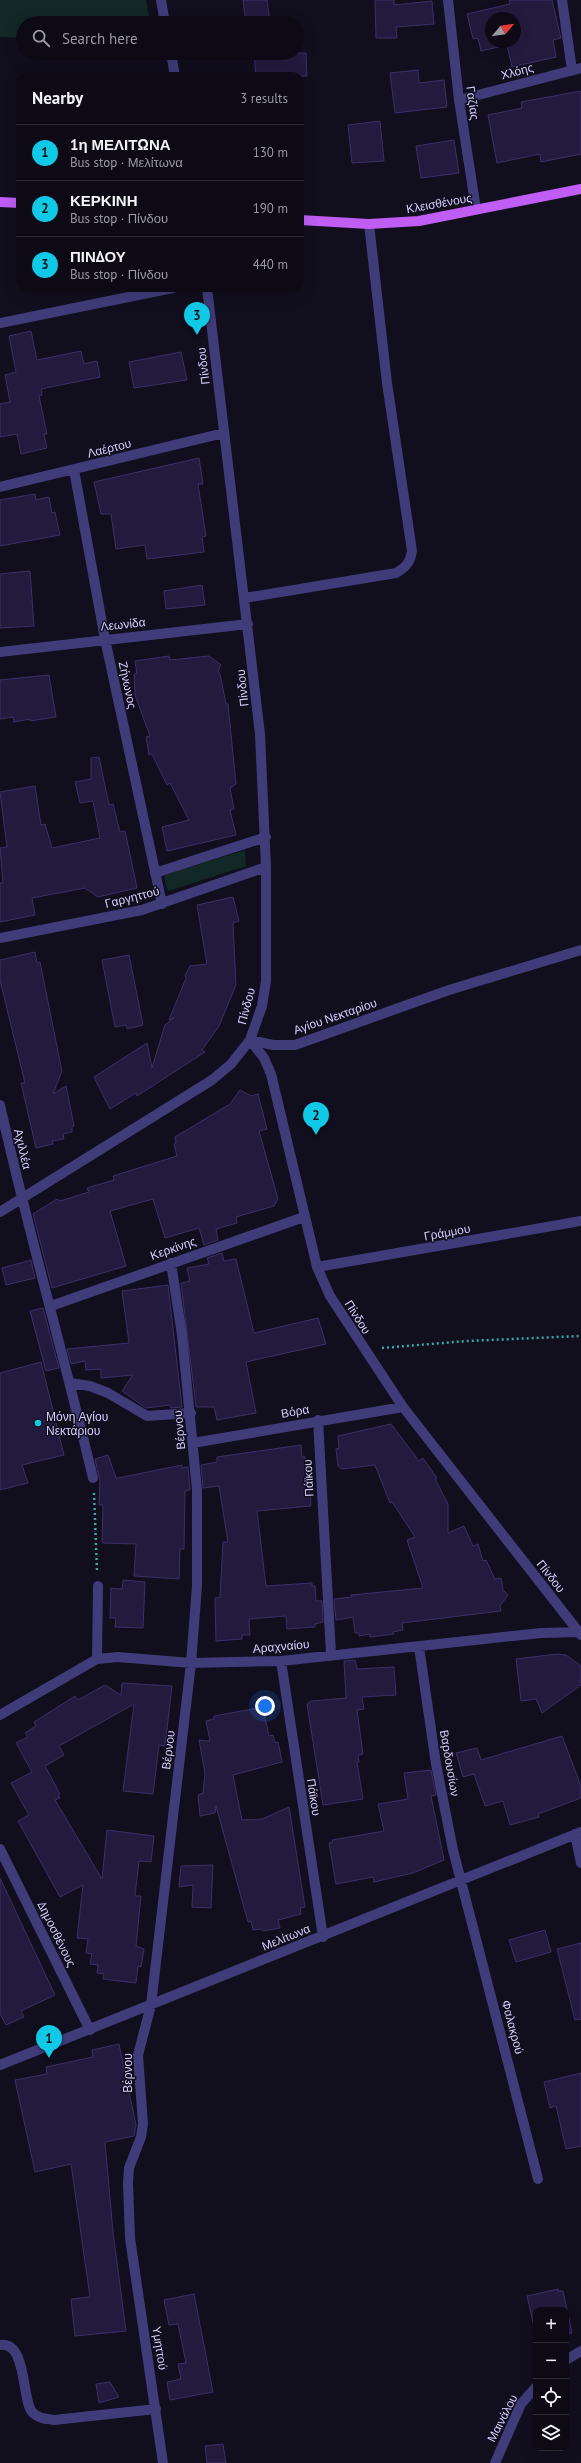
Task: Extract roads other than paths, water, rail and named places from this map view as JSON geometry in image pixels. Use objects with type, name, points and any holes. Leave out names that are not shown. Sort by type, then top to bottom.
[{"type":"main road","name":"Κλεισθένους","points":[[304,220],[369,224],[419,221],[581,189]]},
{"type":"main road","points":[[0,202],[16,203]]},
{"type":"street","points":[[161,0],[164,16]]},
{"type":"street","name":"Γαζίας","points":[[448,0],[459,100],[476,209]]},
{"type":"street","points":[[562,0],[576,69]]},
{"type":"street","points":[[172,60],[174,72]]},
{"type":"street","name":"Χλόης","points":[[459,100],[576,69]]},
{"type":"street","points":[[245,598],[396,573],[405,568],[410,561],[412,551],[388,391],[369,224]]},
{"type":"street","points":[[0,323],[153,292]]},
{"type":"street","name":"Πίνδου","points":[[207,292],[260,734],[266,837],[266,981],[262,1006],[250,1040],[264,1058],[271,1074],[317,1267],[330,1296],[364,1350],[403,1407],[580,1634]]},
{"type":"street","name":"Λαέρτου","points":[[0,487],[224,433]]},
{"type":"street","name":"Ζήνωνος","points":[[74,470],[105,639],[162,904]]},
{"type":"street","name":"Λεωνίδα","points":[[0,652],[248,624]]},
{"type":"street","points":[[155,873],[266,837]]},
{"type":"street","name":"Γαργηττού","points":[[0,938],[162,904],[266,867]]},
{"type":"street","name":"Αγίου Νεκταρίου","points":[[250,1040],[273,1045],[295,1045],[449,990],[581,950]]},
{"type":"street","points":[[0,1212],[212,1080],[231,1064],[250,1040]]},
{"type":"street","name":"Αχιλλέα","points":[[0,1105],[21,1198],[51,1306],[93,1478]]},
{"type":"street","name":"Κερκίνης","points":[[51,1306],[304,1217]]},
{"type":"street","name":"Γράμμου","points":[[317,1267],[581,1221]]},
{"type":"street","name":"Βέρνου","points":[[130,2238],[129,2168],[141,2137],[143,2124],[138,2055],[151,2005],[192,1663],[198,1539],[197,1490],[191,1413],[171,1263]]},
{"type":"street","points":[[70,1383],[90,1386],[108,1393],[147,1416],[191,1413]]},
{"type":"street","name":"Βόρα","points":[[193,1443],[318,1420],[403,1407]]},
{"type":"street","name":"Πάϊκου","points":[[318,1420],[331,1654]]},
{"type":"street","points":[[97,1659],[98,1586]]},
{"type":"street","name":"Αραχναίου","points":[[0,1715],[97,1659],[118,1657],[192,1663],[281,1661],[331,1654],[419,1647],[541,1633],[580,1634]]},
{"type":"street","name":"Βαρδουσίων","points":[[419,1647],[436,1764],[460,1882]]},
{"type":"street","name":"Πάϊκου","points":[[281,1661],[323,1937]]},
{"type":"street","points":[[578,1833],[581,1863]]},
{"type":"street","name":"Μελίτωνα","points":[[0,2065],[323,1937],[578,1833]]},
{"type":"street","name":"Δημοσθένους","points":[[0,1849],[4,1867],[90,2030]]},
{"type":"street","name":"Φαλακρού","points":[[460,1882],[504,2042],[538,2179]]},
{"type":"street","name":"Υμηττού","points":[[130,2238],[163,2463]]},
{"type":"street","points":[[0,2345],[11,2348],[17,2355],[26,2383],[28,2403],[33,2413],[43,2419],[54,2420],[156,2410]]},
{"type":"street","points":[[569,2358],[581,2351]]},
{"type":"street","name":"Μαινάλου","points":[[495,2463],[521,2404],[533,2390]]},
{"type":"place","name":"ΠΙΝΔΟΥ","points":[[197,335]]},
{"type":"place","name":"ΚΕΡΚΙΝΗ","points":[[316,1135]]},
{"type":"place","name":"Μόνη Αγίου Νεκτάριου","points":[[38,1423]]},
{"type":"place","name":"1η ΜΕΛΙΤΩΝΑ","points":[[49,2058]]}]
